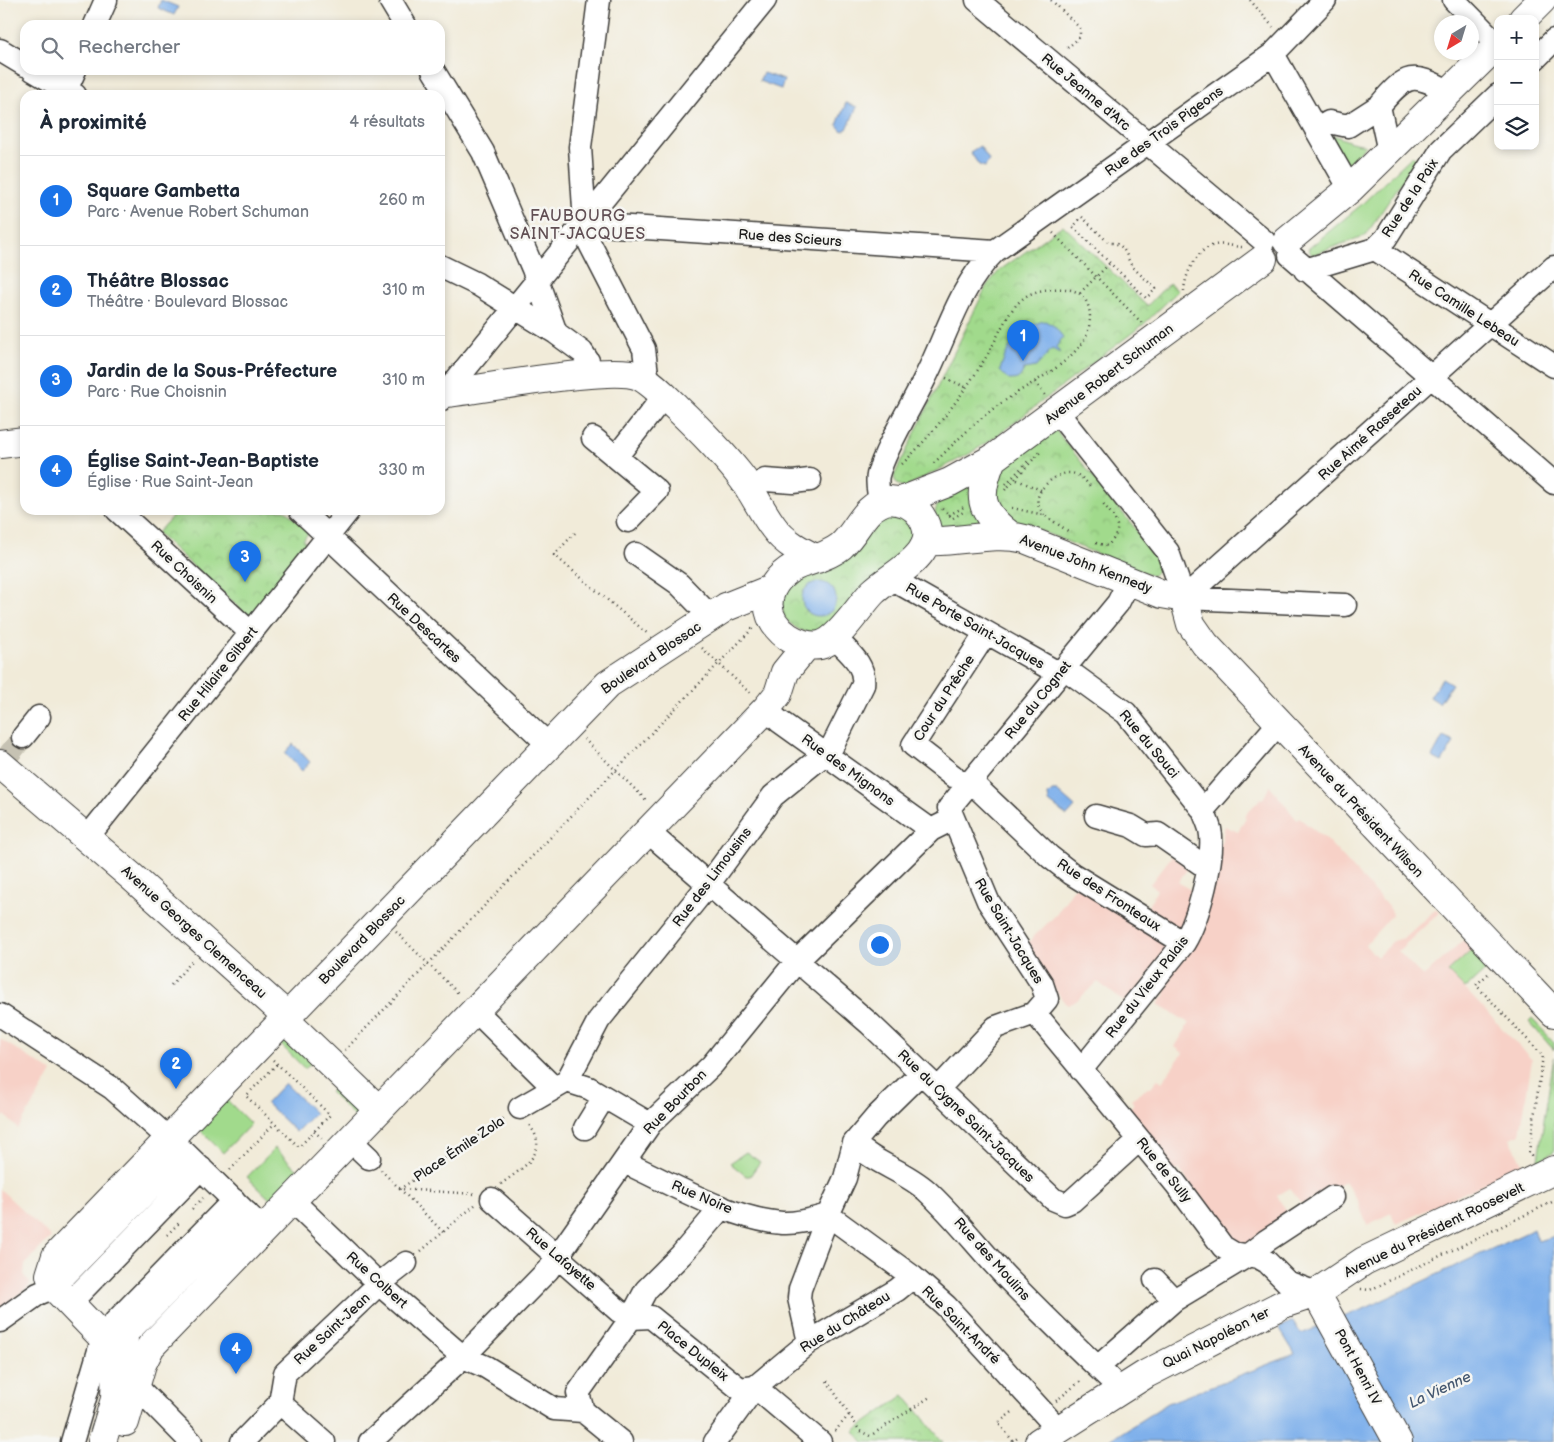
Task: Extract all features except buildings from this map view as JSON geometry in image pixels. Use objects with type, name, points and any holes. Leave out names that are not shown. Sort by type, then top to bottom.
[{"type":"main road","points":[[1527,15],[1542,0]]},
{"type":"main road","name":"Avenue Robert Schuman","points":[[924,507],[992,460],[1052,405],[1282,253],[1494,48]]},
{"type":"main road","points":[[445,396],[591,374],[623,372],[638,376],[656,389],[722,452],[751,488],[774,528],[794,547],[817,559]]},
{"type":"main road","points":[[0,444],[20,442]]},
{"type":"main road","points":[[992,460],[982,485],[983,503],[988,515],[1011,536]]},
{"type":"main road","points":[[774,528],[778,555],[769,604],[772,619],[780,632],[794,641],[807,645],[821,645],[835,638],[860,606],[890,578],[918,557],[924,507]]},
{"type":"main road","name":"Avenue John Kennedy","points":[[924,507],[948,543],[1011,536],[1025,539],[1162,594],[1184,598]]},
{"type":"main road","name":"Boulevard Blossac","points":[[61,1296],[50,1275],[56,1256],[185,1154],[268,1056],[285,1020],[608,684],[700,624],[740,600],[774,583],[790,568],[817,559],[842,545],[863,516],[924,507]]},
{"type":"main road","name":"Avenue du Président Wilson","points":[[1184,598],[1191,624],[1205,644],[1467,924],[1504,959],[1554,1013]]},
{"type":"main road","points":[[102,1442],[117,1386],[116,1362],[121,1340],[248,1214],[293,1201],[360,1149],[379,1110],[766,709],[778,694],[785,672],[807,645]]},
{"type":"main road","name":"Avenue Georges Clemenceau","points":[[3,762],[277,1007],[285,1020],[379,1110]]},
{"type":"main road","name":"Avenue du Président Roosevelt","points":[[1316,1293],[1347,1270],[1550,1183]]},
{"type":"main road","name":"Quai Napoléon 1er","points":[[1038,1431],[1283,1304],[1316,1293]]},
{"type":"main road","name":"Pont Henri IV","points":[[1316,1293],[1398,1442]]},
{"type":"main road","points":[[61,1296],[121,1340],[136,1386],[119,1442]]},
{"type":"street","points":[[96,20],[106,0]]},
{"type":"street","points":[[390,0],[402,20]]},
{"type":"street","points":[[599,0],[580,147],[585,224],[590,244],[644,349],[656,389],[616,457]]},
{"type":"street","points":[[445,392],[585,224],[765,0]]},
{"type":"street","name":"Rue Jeanne d'Arc","points":[[977,0],[1282,253],[1554,483]]},
{"type":"street","name":"Rue des Trois Pigeons","points":[[924,507],[878,481],[884,459],[929,370],[966,288],[982,264],[995,251],[1280,48],[1325,0]]},
{"type":"street","points":[[1454,0],[1494,40]]},
{"type":"street","points":[[1539,55],[1554,40]]},
{"type":"street","points":[[1280,48],[1316,130],[1350,189]]},
{"type":"street","points":[[0,50],[20,62]]},
{"type":"street","points":[[46,75],[72,85]]},
{"type":"street","points":[[436,75],[483,152],[537,280],[556,333]]},
{"type":"street","points":[[1316,130],[1329,122],[1348,126],[1379,106],[1400,84],[1415,78],[1422,78],[1450,92]]},
{"type":"street","name":"Rue de la Paix","points":[[1282,253],[1374,249],[1386,238],[1442,150],[1494,99]]},
{"type":"street","points":[[1379,106],[1388,152]]},
{"type":"street","name":"Rue des Scieurs","points":[[585,224],[995,251]]},
{"type":"street","name":"Rue Camille Lebeau","points":[[1374,249],[1554,366]]},
{"type":"street","name":"Rue Aimé Rasseteau","points":[[1184,598],[1554,267]]},
{"type":"street","points":[[445,268],[477,284],[556,333],[582,352],[588,361],[591,374]]},
{"type":"street","points":[[1052,405],[1168,552],[1184,598],[1345,605]]},
{"type":"street","points":[[593,438],[657,492],[628,522]]},
{"type":"street","points":[[751,488],[765,480],[793,482],[810,480]]},
{"type":"street","name":"Rue Choisnin","points":[[122,515],[251,633]]},
{"type":"street","name":"Rue Descartes","points":[[305,515],[549,746]]},
{"type":"street","name":"Rue Hilaire Gilbert","points":[[86,838],[345,515]]},
{"type":"street","points":[[636,554],[679,584],[700,624]]},
{"type":"street","name":"Rue Porte Saint-Jacques","points":[[890,578],[1051,669],[1062,671]]},
{"type":"street","name":"Rue du Cognet","points":[[953,819],[949,808],[962,780],[1062,671],[1118,603],[1129,581]]},
{"type":"street","name":"Cour du Prêche","points":[[962,780],[913,745],[986,633]]},
{"type":"street","name":"Rue des Limousins","points":[[561,1084],[599,1020],[708,886],[773,796],[826,754],[863,685],[863,671],[860,664],[835,638]]},
{"type":"street","name":"Rue du Souci","points":[[1062,671],[1071,673],[1126,713],[1203,810]]},
{"type":"street","name":"Rue des Mignons","points":[[766,709],[779,721],[931,830]]},
{"type":"street","points":[[23,736],[39,717]]},
{"type":"street","points":[[1203,810],[1279,723]]},
{"type":"street","name":"Rue des Fronteaux","points":[[962,780],[1072,874],[1184,943]]},
{"type":"street","name":"Rue du Vieux Palais","points":[[1081,1070],[1184,943],[1194,927],[1207,868],[1210,829],[1203,810]]},
{"type":"street","points":[[1096,816],[1131,826],[1146,835],[1158,834],[1207,868]]},
{"type":"street","name":"Rue Bourbon","points":[[370,1442],[463,1357],[548,1270],[650,1124],[712,1065],[796,962],[931,830],[953,819]]},
{"type":"street","name":"Rue Saint-Jacques","points":[[953,819],[988,901],[1042,984],[1047,999],[1035,1013]]},
{"type":"street","name":"Rue du Cygne Saint-Jacques","points":[[655,823],[708,886],[838,996],[938,1089],[1007,1157],[1059,1202],[1065,1204],[1072,1201],[1139,1140]]},
{"type":"street","points":[[475,1010],[561,1084],[588,1088],[650,1124]]},
{"type":"street","points":[[938,1089],[996,1027],[1035,1013]]},
{"type":"street","name":"Rue de Sully","points":[[1035,1013],[1176,1184],[1223,1247],[1233,1253],[1258,1257],[1267,1262],[1287,1282],[1316,1293]]},
{"type":"street","points":[[0,1015],[112,1088],[248,1214],[184,1252],[121,1340],[72,1442]]},
{"type":"street","points":[[809,1342],[799,1298],[800,1289],[828,1215],[845,1178],[854,1143],[876,1117],[921,1073]]},
{"type":"street","points":[[519,1109],[561,1084]]},
{"type":"street","points":[[585,1128],[604,1097]]},
{"type":"street","name":"Rue des Moulins","points":[[854,1143],[864,1153],[894,1168],[924,1188],[948,1211],[1009,1280],[1098,1367],[1118,1390]]},
{"type":"street","points":[[0,1320],[38,1294],[61,1296],[151,1218],[185,1154]]},
{"type":"street","name":"Rue Noire","points":[[624,1162],[722,1207],[764,1220],[784,1223],[802,1222],[828,1215]]},
{"type":"street","name":"Rue Lafayette","points":[[490,1197],[619,1311],[631,1318]]},
{"type":"street","points":[[1098,1367],[1174,1300],[1247,1256],[1266,1241],[1333,1197]]},
{"type":"street","name":"Rue Colbert","points":[[293,1201],[379,1284],[463,1357],[486,1367],[554,1409],[583,1411]]},
{"type":"street","points":[[621,1442],[583,1411],[578,1393],[631,1318],[649,1285],[681,1255],[722,1207]]},
{"type":"street","name":"Rue Saint-André","points":[[828,1215],[913,1277],[946,1306],[987,1350],[1038,1431]]},
{"type":"street","name":"Rue Saint-Jean","points":[[280,1403],[285,1373],[379,1284],[406,1263]]},
{"type":"street","name":"Rue du Château","points":[[755,1387],[809,1342],[897,1290],[913,1277]]},
{"type":"street","points":[[1155,1280],[1174,1300]]},
{"type":"street","name":"Place Dupleix","points":[[631,1318],[651,1317],[740,1389],[755,1387]]},
{"type":"street","points":[[110,1442],[126,1382],[121,1340]]},
{"type":"street","points":[[136,1386],[191,1442]]},
{"type":"street","points":[[715,1442],[755,1387],[828,1436]]},
{"type":"street","points":[[242,1442],[280,1403],[324,1442]]},
{"type":"path","points":[[1051,0],[1077,24],[1081,32],[1076,42],[1053,64]]},
{"type":"path","points":[[1250,0],[1280,48]]},
{"type":"path","points":[[1082,217],[1109,243],[1116,243],[1128,254],[1130,264],[1156,289],[1146,298],[1110,263],[1073,227],[1082,217]]},
{"type":"path","points":[[1040,219],[1144,324]]},
{"type":"path","points":[[1080,293],[1110,263]]},
{"type":"path","points":[[898,467],[935,428],[987,355],[1012,310],[1020,301],[1030,293],[1041,290],[1061,288],[1080,293],[1087,302],[1090,319],[1086,336],[1073,353],[1035,382],[977,421],[922,475],[920,486],[924,507]]},
{"type":"path","points":[[1035,382],[1052,405]]},
{"type":"path","points":[[1044,515],[1038,504],[1041,490],[1054,477],[1070,473],[1084,478],[1093,490]]},
{"type":"path","points":[[1017,479],[1041,490]]},
{"type":"path","points":[[1092,542],[1107,546],[1118,532],[1118,525],[1098,496]]},
{"type":"path","points":[[1005,505],[1044,515],[1077,536]]},
{"type":"path","points":[[575,533],[554,556],[663,648]]},
{"type":"path","points":[[700,624],[700,646],[766,709]]},
{"type":"path","points":[[332,1064],[754,627]]},
{"type":"path","points":[[568,724],[616,771],[655,823]]},
{"type":"path","points":[[382,919],[475,1010]]},
{"type":"path","points":[[170,985],[209,945]]},
{"type":"path","points":[[1347,1270],[1359,1289],[1370,1290],[1550,1183],[1530,1152],[1543,1056],[1476,985],[1504,959]]},
{"type":"path","points":[[268,1056],[330,1115],[299,1147],[246,1096],[268,1056]]},
{"type":"path","name":"Place Émile Zola","points":[[360,1149],[444,1232],[490,1197],[526,1164],[536,1153],[538,1140],[519,1109],[400,1188]]},
{"type":"path","points":[[229,1171],[275,1124]]},
{"type":"path","name":"Place Émile Zola","points":[[400,1188],[490,1197]]},
{"type":"path","points":[[192,1209],[198,1202]]},
{"type":"path","points":[[151,1218],[184,1252]]},
{"type":"path","points":[[167,1235],[178,1223]]},
{"type":"path","points":[[406,1263],[444,1232]]},
{"type":"path","points":[[1016,1410],[998,1423],[1038,1431],[1098,1367]]},
{"type":"path","points":[[827,1382],[860,1431],[870,1436],[930,1398]]},
{"type":"path","points":[[828,1436],[849,1415]]},
{"type":"shaded area","points":[[1270,786],[1297,820],[1299,818],[1328,841],[1391,910],[1393,914],[1365,945],[1377,957],[1393,941],[1404,938],[1436,909],[1439,913],[1398,951],[1423,977],[1464,940],[1473,949],[1449,972],[1532,1060],[1520,1134],[1510,1138],[1523,1166],[1396,1224],[1391,1213],[1367,1225],[1357,1200],[1345,1181],[1309,1205],[1300,1203],[1290,1188],[1277,1196],[1286,1211],[1284,1221],[1246,1246],[1234,1243],[1179,1169],[1172,1173],[1124,1113],[1134,1104],[1131,1099],[1150,1088],[1158,1079],[1162,1082],[1183,1053],[1175,1047],[1189,1023],[1158,1004],[1166,994],[1158,988],[1200,931],[1225,826],[1238,832],[1246,817],[1244,816],[1261,798],[1263,799]]},
{"type":"shaded area","points":[[1172,856],[1188,868],[1178,882],[1195,893],[1181,932],[1145,911],[1157,890],[1150,884]]},
{"type":"shaded area","points":[[1076,885],[1172,944],[1127,1004],[1098,982],[1076,1001],[1068,1005],[1024,946],[1056,915]]},
{"type":"shaded area","points":[[0,1039],[52,1072],[18,1129],[5,1115],[0,1120]]},
{"type":"shaded area","points":[[0,1189],[51,1237],[25,1264],[24,1276],[30,1283],[29,1287],[0,1309]]},
{"type":"green space","points":[[1333,135],[1366,145],[1343,168],[1326,139]]},
{"type":"green space","points":[[1412,156],[1417,159],[1366,235],[1312,255],[1308,249],[1361,205]]},
{"type":"green space","points":[[1063,225],[1147,306],[1169,283],[1178,291],[1144,324],[998,435],[971,453],[913,483],[904,487],[896,484],[894,476],[987,285],[1000,270]]},
{"type":"green space","points":[[1053,427],[1164,564],[1152,576],[1004,516],[988,477]]},
{"type":"green space","points":[[981,470],[996,528],[939,528],[935,518],[940,500],[955,486]]},
{"type":"green space","points":[[898,511],[914,525],[914,548],[824,630],[817,632],[802,631],[783,617],[781,592],[875,516]]},
{"type":"green space","points":[[173,515],[290,515],[309,532],[303,540],[309,546],[250,618],[157,533]]},
{"type":"green space","points":[[1473,949],[1489,967],[1465,989],[1448,972]]},
{"type":"green space","points":[[1532,1019],[1554,1042],[1554,1050],[1529,1022]]},
{"type":"green space","points":[[284,1034],[313,1061],[305,1069],[277,1041]]},
{"type":"green space","points":[[1554,1057],[1554,1151],[1540,1162],[1538,1159]]},
{"type":"green space","points":[[337,1085],[366,1112],[358,1120],[330,1092]]},
{"type":"green space","points":[[223,1096],[251,1124],[223,1153],[195,1125]]},
{"type":"green space","points":[[275,1148],[304,1176],[276,1205],[247,1177]]},
{"type":"green space","points":[[746,1152],[760,1162],[750,1176],[746,1176],[730,1163]]},
{"type":"green space","points":[[904,1395],[943,1442],[864,1442],[854,1431]]},
{"type":"water","points":[[161,0],[178,7],[174,15],[158,8]]},
{"type":"water","points":[[763,73],[784,80],[781,89],[759,81]]},
{"type":"water","points":[[846,103],[857,107],[847,129],[842,131],[837,125]]},
{"type":"water","points":[[980,146],[989,160],[985,167],[979,165],[970,152]]},
{"type":"water","points":[[1045,321],[1054,326],[1063,337],[1056,347],[1060,353],[1052,349],[1036,367],[1024,369],[1019,378],[1009,380],[1000,371],[1010,347],[1015,339],[1029,327]]},
{"type":"water","points":[[819,582],[831,587],[836,599],[831,611],[819,616],[807,611],[802,599],[807,587]]},
{"type":"water","points":[[1442,678],[1452,684],[1439,703],[1430,697]]},
{"type":"water","points":[[1443,737],[1454,742],[1442,762],[1432,757]]},
{"type":"water","points":[[293,744],[310,762],[302,771],[285,753]]},
{"type":"water","points":[[1052,791],[1057,791],[1075,807],[1067,816],[1049,802],[1048,795]]},
{"type":"water","points":[[285,1083],[315,1113],[296,1132],[266,1103]]},
{"type":"water","name":"La Vienne","points":[[1534,1229],[1538,1241],[1554,1236],[1554,1442],[1107,1442],[1168,1403],[1295,1354],[1279,1328],[1293,1321],[1301,1334],[1366,1308]]},
{"type":"tunnel","points":[[7,757],[23,737]]},
{"type":"place","name":"Square Gambetta","points":[[1023,361]]},
{"type":"place","name":"Jardin de la Sous-Préfecture","points":[[245,582]]},
{"type":"place","name":"Théâtre Blossac","points":[[176,1089]]},
{"type":"place","name":"Église Saint-Jean-Baptiste","points":[[236,1374]]},
{"type":"district","name":"FAUBOURG SAINT-JACQUES","points":[[578,225]]}]
